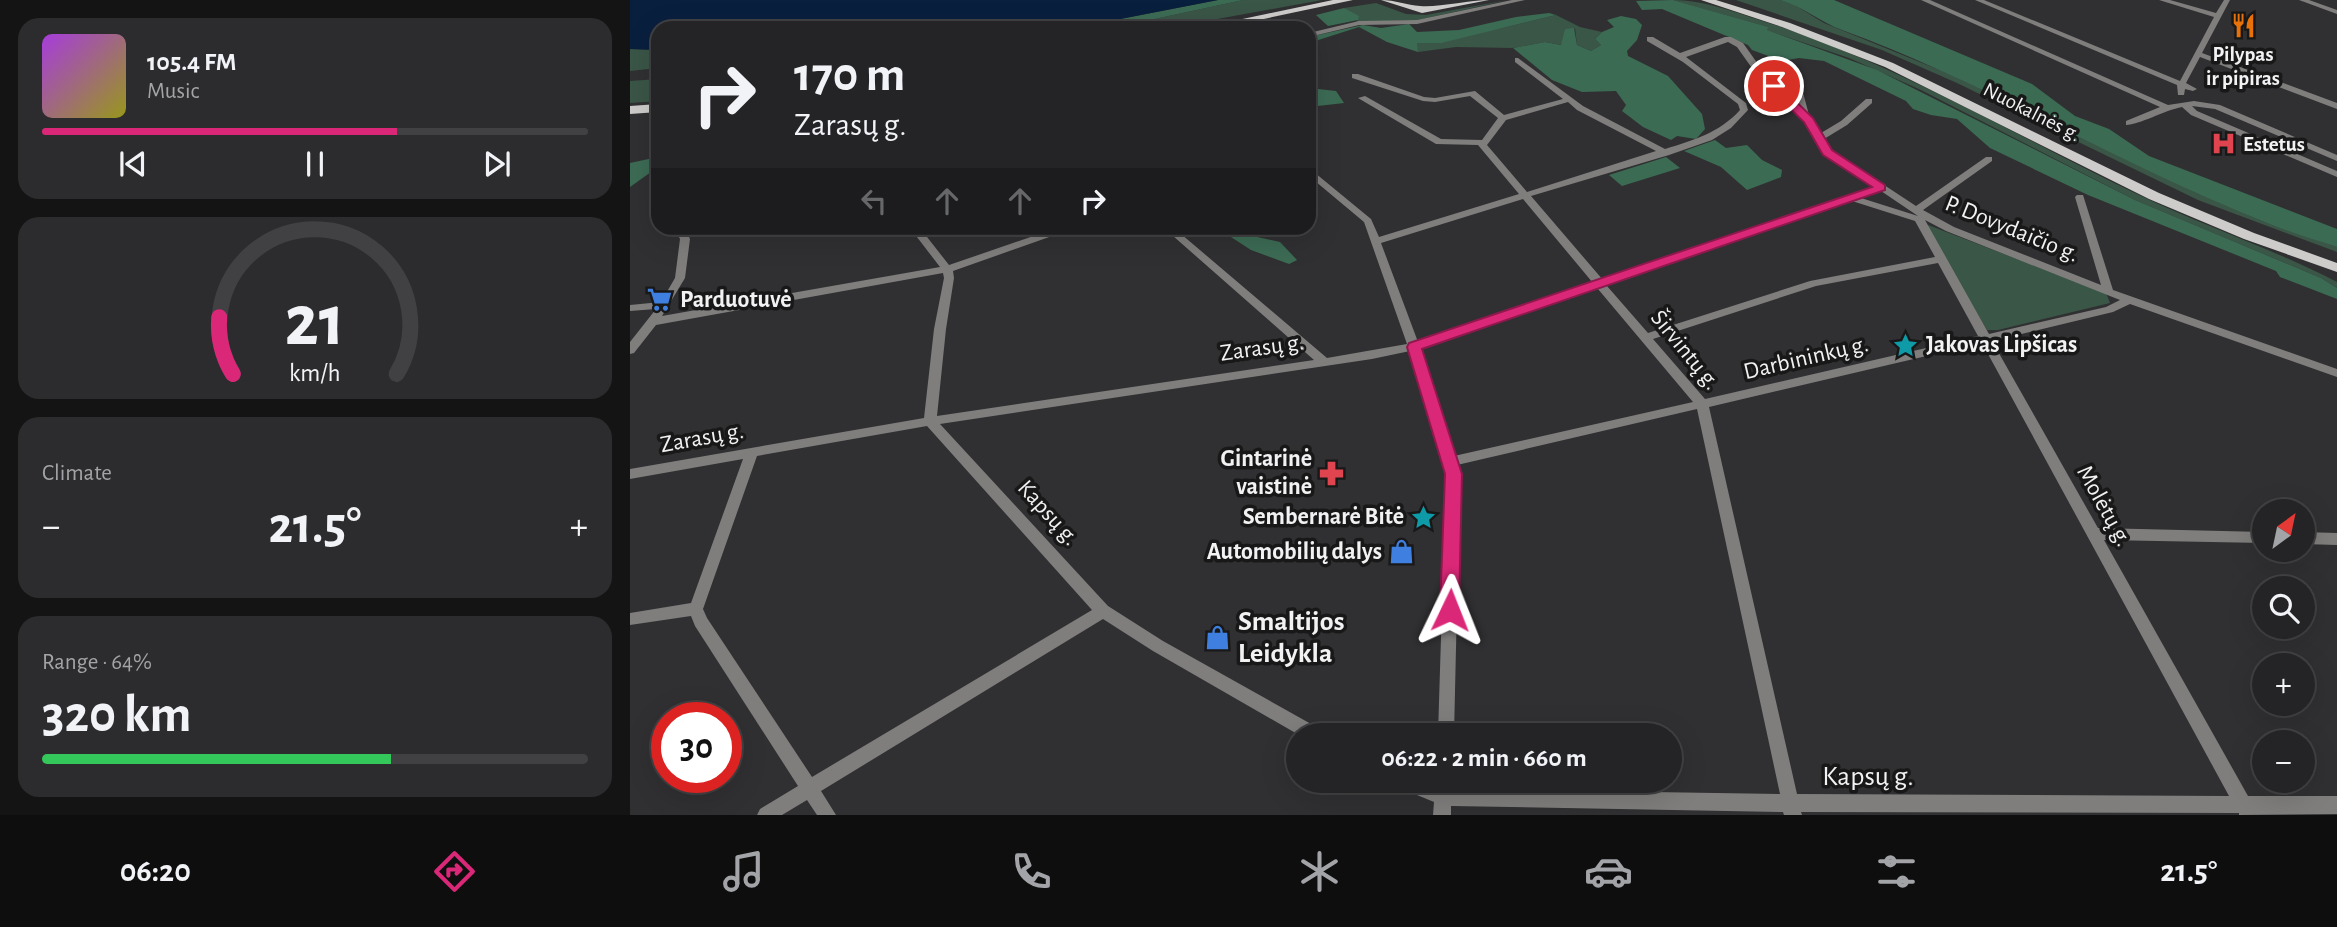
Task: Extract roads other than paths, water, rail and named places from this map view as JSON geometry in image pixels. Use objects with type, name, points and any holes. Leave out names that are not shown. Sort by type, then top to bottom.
[{"type":"main road","points":[[1241,21],[1348,0]]},
{"type":"main road","points":[[1386,0],[1422,10],[1484,0]]},
{"type":"main road","points":[[1699,0],[1718,1]]},
{"type":"main road","name":"Nuokalnės g.","points":[[1718,1],[1889,65],[2154,196],[2298,255],[2337,268]]},
{"type":"main road","name":"Nuokalnės g.","points":[[1718,1],[1811,27],[1889,57],[2202,207],[2337,258]]},
{"type":"main road","points":[[630,110],[651,108]]},
{"type":"main road","points":[[2298,255],[2337,278]]},
{"type":"street","points":[[1316,33],[1359,23],[1417,22],[1522,0]]},
{"type":"street","points":[[1924,0],[2165,106]]},
{"type":"street","points":[[1978,0],[2193,89],[2217,107]]},
{"type":"street","points":[[2162,0],[2218,16]]},
{"type":"street","points":[[2227,0],[2181,86],[2184,104],[2194,113],[2337,174]]},
{"type":"street","points":[[2302,0],[2337,12]]},
{"type":"street","points":[[1377,240],[1666,153],[1720,133],[1744,110],[1742,103],[1679,55],[1650,39]]},
{"type":"street","name":"P. Dovydaičio g.","points":[[1679,55],[1728,40],[1741,45],[1757,69],[1809,120],[1827,152],[1921,215],[2129,300],[2337,373]]},
{"type":"street","points":[[2198,54],[2337,106]]},
{"type":"street","points":[[1518,60],[1567,100],[1666,153]]},
{"type":"street","points":[[1784,65],[1797,85],[1809,120]]},
{"type":"street","points":[[2187,75],[2193,89]]},
{"type":"street","points":[[1355,76],[1423,99],[1436,100],[1472,93],[1503,118]]},
{"type":"street","points":[[1362,99],[1439,142],[1481,142],[1503,118],[1567,100]]},
{"type":"street","points":[[1819,138],[1869,101]]},
{"type":"street","points":[[2129,123],[2165,106],[2201,103],[2217,107],[2337,158]]},
{"type":"street","name":"Širvintų g.","points":[[1481,142],[1483,148],[1648,337],[1702,404],[1792,809]]},
{"type":"street","points":[[1852,198],[1921,215],[1989,159]]},
{"type":"street","points":[[1316,177],[1363,215],[1377,240],[1414,347],[1453,474],[1446,723]]},
{"type":"street","name":"Zarasų g.","points":[[630,474],[930,421],[1414,347],[1881,188]]},
{"type":"street","points":[[2080,197],[2108,290]]},
{"type":"street","name":"Molėtų g.","points":[[1921,215],[1940,259],[2246,810]]},
{"type":"street","points":[[630,350],[665,305],[680,278],[685,239],[683,235]]},
{"type":"street","points":[[920,235],[947,269],[949,278],[940,329],[930,421]]},
{"type":"street","points":[[650,322],[947,269],[1045,235]]},
{"type":"street","points":[[1177,235],[1324,362]]},
{"type":"street","points":[[1648,337],[1814,283],[1940,259]]},
{"type":"street","name":"Darbininkų g.","points":[[1450,462],[2109,310],[2129,300]]},
{"type":"street","points":[[630,309],[665,305]]},
{"type":"street","name":"Kapsų g.","points":[[930,421],[1103,611],[1157,646],[1293,723]]},
{"type":"street","points":[[752,452],[696,609],[701,621],[827,815]]},
{"type":"street","points":[[2095,534],[2252,537]]},
{"type":"street","points":[[2315,538],[2337,539]]},
{"type":"street","points":[[630,619],[696,609]]},
{"type":"street","points":[[766,815],[1103,611]]},
{"type":"street","name":"Kapsų g.","points":[[1444,797],[1792,809],[2246,810],[2337,805]]},
{"type":"water","points":[[630,0],[1218,0],[1110,21],[651,21],[651,50],[630,49]]},
{"type":"place","name":"Pilypas ir pipiras","points":[[2243,25]]},
{"type":"place","name":"Estetus","points":[[2223,144]]},
{"type":"place","name":"Parduotuvė","points":[[660,300]]},
{"type":"place","name":"Jakovas Lipšicas","points":[[1906,345]]},
{"type":"place","name":"Gintarinė vaistinė","points":[[1332,473]]},
{"type":"place","name":"Sembernarė Bitė","points":[[1424,517]]},
{"type":"place","name":"Automobilių dalys","points":[[1402,552]]},
{"type":"place","name":"Smaltijos Leidykla","points":[[1218,638]]}]
